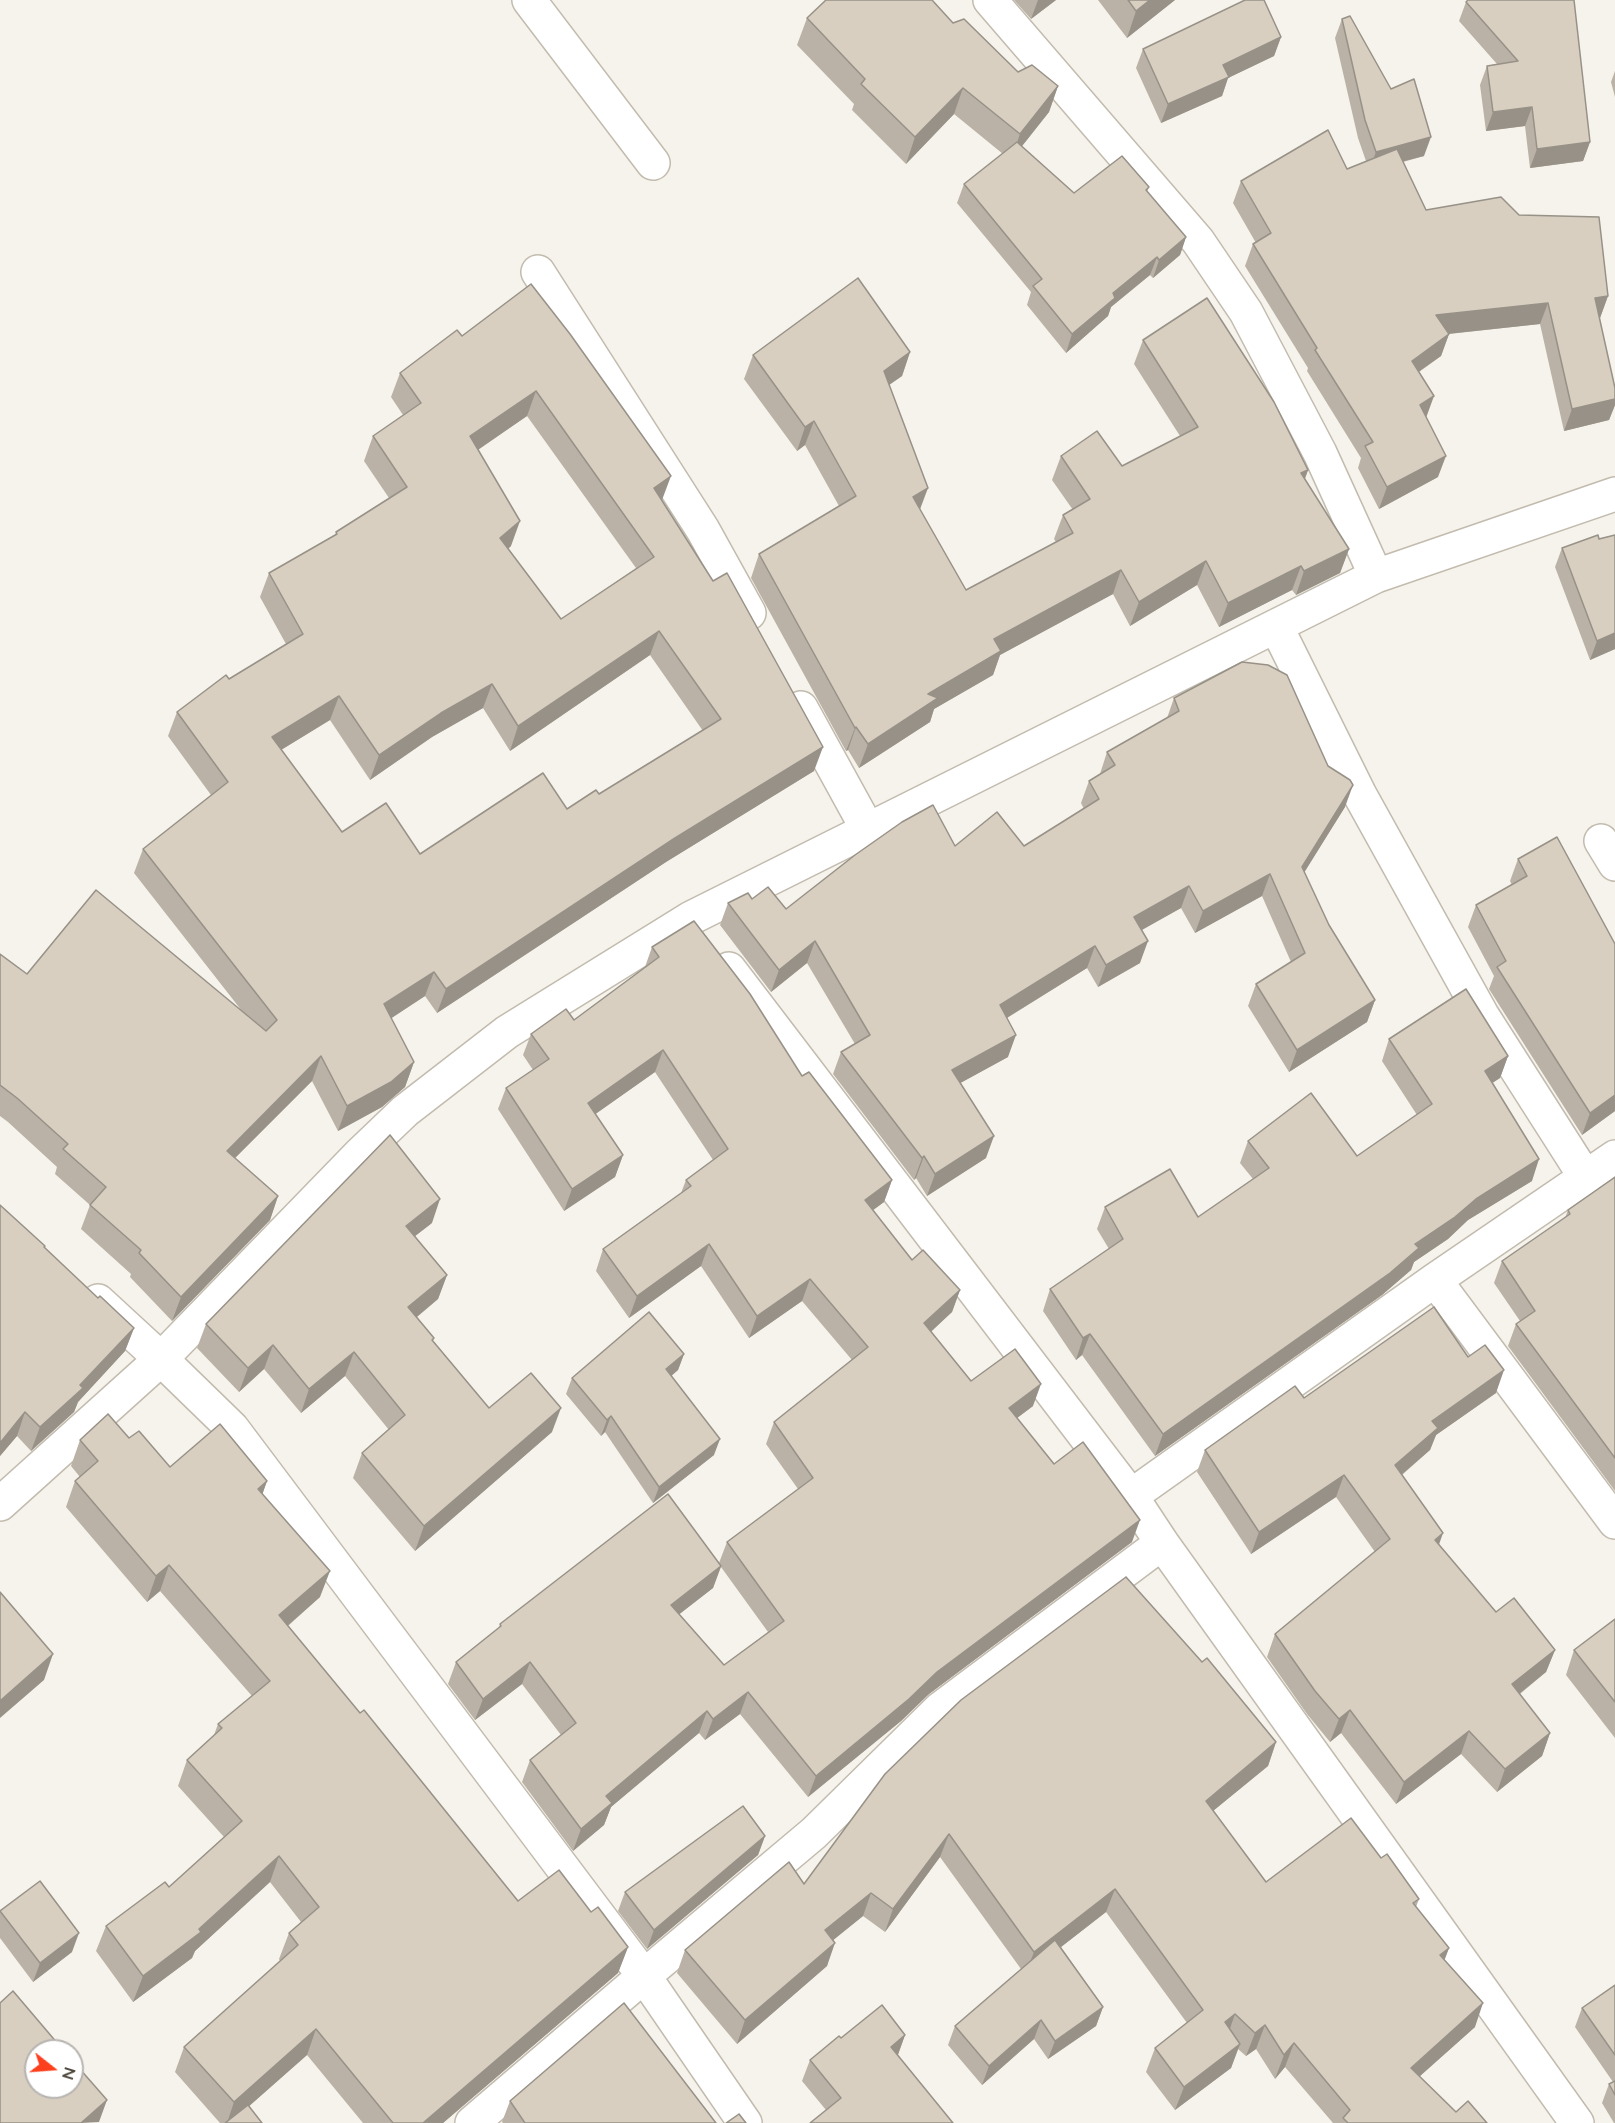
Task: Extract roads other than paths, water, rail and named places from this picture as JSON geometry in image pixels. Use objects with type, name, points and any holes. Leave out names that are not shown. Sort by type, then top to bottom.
[{"type":"street","points":[[529,0],[652,163]]},
{"type":"street","points":[[990,0],[1198,242],[1246,312],[1320,453],[1376,576]]},
{"type":"street","points":[[538,272],[704,530],[766,644]]},
{"type":"street","points":[[0,1504],[161,1359],[359,1155],[405,1111],[507,1032],[691,918],[1376,576],[1615,494]]},
{"type":"street","points":[[1276,626],[1360,795],[1482,1016],[1586,1178]]},
{"type":"street","points":[[789,685],[868,830]]},
{"type":"street","points":[[691,918],[1131,1496],[1162,1544],[1576,2123]]},
{"type":"street","points":[[1131,1496],[1435,1280],[1615,1157]]},
{"type":"street","points":[[1435,1280],[1615,1522]]},
{"type":"street","points":[[76,1281],[232,1428],[644,1976],[734,2119]]},
{"type":"street","points":[[472,2123],[814,1833],[940,1709],[1162,1544]]}]
